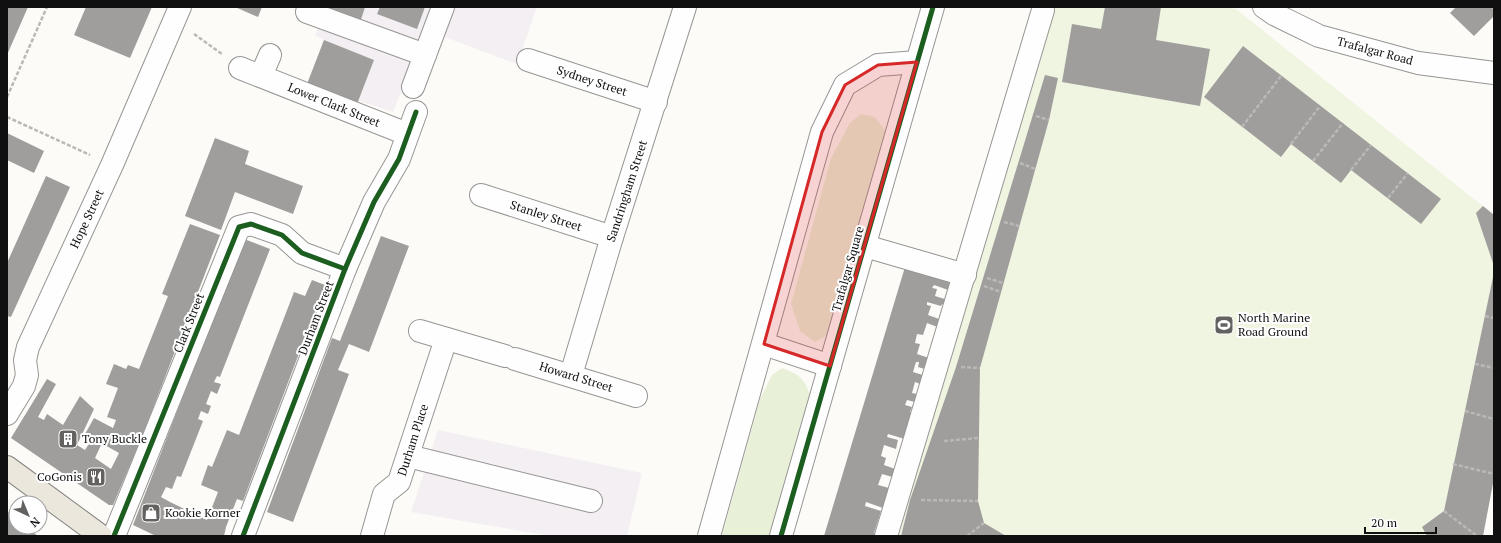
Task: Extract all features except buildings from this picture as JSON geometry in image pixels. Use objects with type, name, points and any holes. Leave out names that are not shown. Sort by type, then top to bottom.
[{"type":"main road","points":[[7,467],[101,536]]},
{"type":"street","points":[[309,7],[307,12],[425,55]]},
{"type":"street","points":[[413,87],[443,7]]},
{"type":"street","name":"Sandringham Street","points":[[571,375],[612,237],[685,7]]},
{"type":"street","name":"Trafalgar Square","points":[[781,536],[933,7]]},
{"type":"street","name":"Trafalgar Road","points":[[1264,7],[1274,14],[1319,36],[1418,63],[1494,73]]},
{"type":"street","points":[[886,536],[976,279],[1043,10]]},
{"type":"street","name":"Hope Street","points":[[7,414],[27,375],[25,360],[28,347],[181,20]]},
{"type":"street","points":[[261,76],[270,55]]},
{"type":"street","name":"Sydney Street","points":[[528,60],[656,102]]},
{"type":"street","points":[[709,536],[764,344],[822,132],[845,85],[878,64],[917,62]]},
{"type":"street","name":"Lower Clark Street","points":[[240,68],[407,134]]},
{"type":"street","name":"Durham Street","points":[[243,536],[345,269],[374,202],[399,159],[416,112]]},
{"type":"street","name":"Stanley Street","points":[[481,196],[612,237]]},
{"type":"street","name":"Clark Street","points":[[114,536],[239,227],[251,224],[282,235],[302,253],[345,269]]},
{"type":"street","points":[[865,246],[976,279]]},
{"type":"street","name":"Howard Street","points":[[420,331],[571,375],[636,396]]},
{"type":"street","name":"Durham Place","points":[[372,536],[384,494],[399,482],[446,339]]},
{"type":"street","points":[[764,344],[830,366]]},
{"type":"street","points":[[408,456],[591,501]]},
{"type":"path","points":[[7,97],[47,7]]},
{"type":"path","points":[[181,20],[240,68]]},
{"type":"path","points":[[1242,127],[1281,76]]},
{"type":"path","points":[[1291,144],[1320,106]]},
{"type":"path","points":[[1033,115],[1049,120]]},
{"type":"path","points":[[7,117],[112,165]]},
{"type":"path","points":[[1313,161],[1343,123]]},
{"type":"path","points":[[1351,170],[1371,145]]},
{"type":"path","points":[[1017,162],[1035,169]]},
{"type":"path","points":[[1388,198],[1408,174]]},
{"type":"path","points":[[1000,220],[1019,226]]},
{"type":"path","points":[[976,279],[1004,283]]},
{"type":"path","points":[[976,279],[1001,292]]},
{"type":"path","points":[[1486,316],[1494,318]]},
{"type":"path","points":[[1475,364],[1494,368]]},
{"type":"path","points":[[956,367],[980,368]]},
{"type":"path","points":[[1465,411],[1494,418]]},
{"type":"path","points":[[944,441],[978,438]]},
{"type":"path","points":[[1454,464],[1494,474]]},
{"type":"path","points":[[918,500],[978,501]]},
{"type":"path","points":[[1444,511],[1476,536]]},
{"type":"path","points":[[967,536],[984,523]]},
{"type":"highlighted area","points":[[917,62],[830,366],[764,344],[822,132],[845,85],[878,65]]},
{"type":"shaded area","points":[[329,7],[537,7],[517,64],[426,30],[393,112],[307,84],[324,40],[315,35]]},
{"type":"shaded area","points":[[438,430],[642,473],[627,536],[551,536],[411,512]]},
{"type":"green space","name":"North Marine Road Ground","points":[[1052,7],[1222,7],[1236,9],[1494,215],[1494,478],[1483,536],[890,536]]},
{"type":"green space","points":[[861,114],[875,117],[885,130],[840,305],[829,334],[815,342],[800,331],[791,304],[831,158],[850,123]]},
{"type":"green space","points":[[782,368],[799,377],[805,384],[810,394],[772,536],[722,536],[760,399],[772,375]]},
{"type":"cycle path","points":[[781,536],[933,7]]},
{"type":"cycle path","points":[[243,536],[345,269],[374,202],[399,159],[416,112]]},
{"type":"cycle path","points":[[114,536],[239,227],[251,224],[282,235],[302,253],[345,269]]},
{"type":"place","name":"North Marine Road Ground","points":[[1224,325]]},
{"type":"place","name":"Tony Buckle","points":[[68,439]]},
{"type":"place","name":"CoGonis","points":[[96,477]]},
{"type":"place","name":"Kookie Korner","points":[[151,513]]}]
